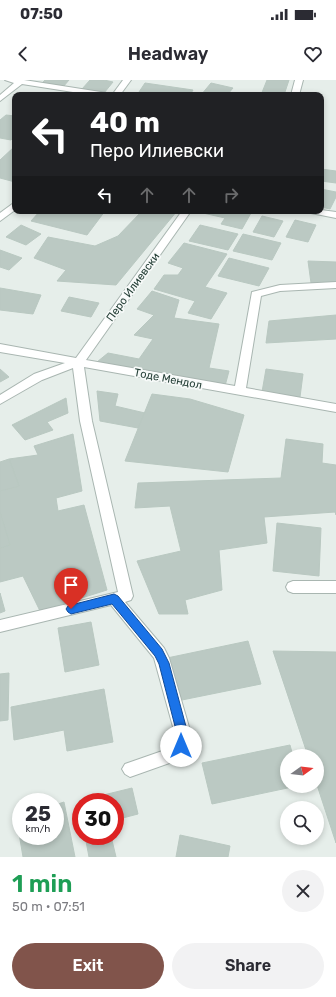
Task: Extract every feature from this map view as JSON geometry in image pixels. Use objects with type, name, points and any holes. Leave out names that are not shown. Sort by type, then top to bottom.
[{"type":"street","points":[[9,80],[87,92]]},
{"type":"street","points":[[118,92],[127,80]]},
{"type":"street","points":[[296,92],[299,80]]},
{"type":"street","points":[[0,99],[20,82]]},
{"type":"street","points":[[0,218],[12,207]]},
{"type":"street","points":[[324,213],[336,215]]},
{"type":"street","name":"Перо Илиевски","points":[[78,362],[186,214]]},
{"type":"street","points":[[240,392],[256,294],[280,288],[336,285]]},
{"type":"street","name":"Тоде Мендол","points":[[0,348],[336,408]]},
{"type":"street","points":[[0,400],[38,377],[78,362],[86,421],[120,597],[159,653],[164,663],[183,734],[181,746],[173,755],[130,769]]},
{"type":"street","points":[[293,587],[336,587]]},
{"type":"street","points":[[0,626],[120,597]]},
{"type":"building","points":[[45,80],[69,80],[63,87],[42,83]]},
{"type":"building","points":[[90,80],[104,80],[113,82],[105,92],[82,89]]},
{"type":"building","points":[[267,80],[289,80],[285,92],[262,92]]},
{"type":"building","points":[[145,83],[193,90],[192,92],[139,92]]},
{"type":"building","points":[[211,83],[233,88],[230,92],[204,92]]},
{"type":"building","points":[[6,115],[12,116],[11,140],[0,138],[0,120]]},
{"type":"building","points":[[12,149],[12,181],[0,178],[0,160]]},
{"type":"building","points":[[324,169],[336,171],[336,183],[324,181]]},
{"type":"building","points":[[324,190],[336,192],[336,197],[330,209],[324,208]]},
{"type":"building","points":[[37,214],[103,214],[87,235],[31,221]]},
{"type":"building","points":[[139,214],[175,214],[116,285],[57,281],[66,270],[34,258],[48,237],[95,246],[118,236]]},
{"type":"building","points":[[207,214],[250,214],[242,229],[221,224],[225,218]]},
{"type":"building","points":[[262,216],[283,221],[274,237],[253,232]]},
{"type":"building","points":[[295,220],[316,225],[308,242],[286,237]]},
{"type":"building","points":[[21,225],[41,234],[26,245],[6,237]]},
{"type":"building","points":[[200,225],[238,234],[228,250],[189,241]]},
{"type":"building","points":[[243,234],[281,243],[272,260],[233,251]]},
{"type":"building","points":[[184,243],[227,254],[205,287],[227,293],[211,319],[188,313],[195,301],[154,289],[164,275],[178,275],[183,268],[168,263]]},
{"type":"building","points":[[0,250],[22,258],[9,270],[0,267]]},
{"type":"building","points":[[229,258],[269,268],[259,286],[218,276]]},
{"type":"building","points":[[308,261],[336,262],[336,284],[311,283]]},
{"type":"building","points":[[0,288],[41,295],[33,314],[0,310]]},
{"type":"building","points":[[152,291],[179,300],[174,318],[219,324],[209,368],[229,371],[225,386],[97,362],[108,353],[139,359],[153,339],[134,335],[154,315],[137,309]]},
{"type":"building","points":[[69,297],[99,303],[91,317],[61,311]]},
{"type":"building","points":[[336,315],[336,339],[266,343],[269,321]]},
{"type":"building","points":[[0,369],[9,377],[0,382]]},
{"type":"building","points":[[266,369],[303,374],[300,397],[262,392]]},
{"type":"building","points":[[97,391],[118,394],[115,406],[145,413],[138,428],[100,421]]},
{"type":"building","points":[[152,394],[190,399],[244,415],[228,472],[125,461]]},
{"type":"building","points":[[66,398],[68,413],[47,422],[53,430],[25,440],[12,425]]},
{"type":"building","points":[[73,434],[82,491],[56,498],[58,511],[84,505],[107,590],[40,611],[23,576],[0,582],[0,548],[10,545],[0,512],[0,491],[19,486],[9,459],[38,455],[34,446]]},
{"type":"building","points":[[286,439],[323,444],[322,463],[336,465],[336,515],[335,512],[264,517],[267,543],[219,550],[222,590],[185,600],[188,614],[159,614],[137,561],[181,551],[170,506],[135,508],[138,483],[281,478]]},
{"type":"building","points":[[9,459],[19,486],[0,491],[0,462]]},
{"type":"building","points":[[0,512],[10,545],[0,548]]},
{"type":"building","points":[[277,523],[321,528],[319,576],[273,571]]},
{"type":"building","points":[[0,593],[5,611],[0,613]]},
{"type":"building","points":[[91,622],[99,665],[65,672],[58,628]]},
{"type":"building","points":[[248,641],[261,684],[177,701],[167,658]]},
{"type":"building","points":[[273,651],[336,652],[336,843],[324,806],[324,801],[322,801],[320,793],[324,793],[324,749],[306,749]]},
{"type":"building","points":[[9,673],[8,720],[0,721],[0,674]]},
{"type":"building","points":[[104,689],[113,742],[67,751],[64,730],[14,740],[11,707]]},
{"type":"building","points":[[290,745],[291,749],[280,749],[280,790],[212,804],[202,763]]},
{"type":"building","points":[[132,788],[138,814],[124,818],[124,793],[112,793]]},
{"type":"building","points":[[64,802],[75,857],[23,857],[21,845],[64,845]]},
{"type":"building","points":[[180,835],[230,846],[228,857],[176,857]]},
{"type":"building","points":[[87,845],[113,845],[116,857],[89,857]]},
{"type":"route","points":[[71,609],[114,599],[159,653],[164,663],[183,734],[181,746]]}]
